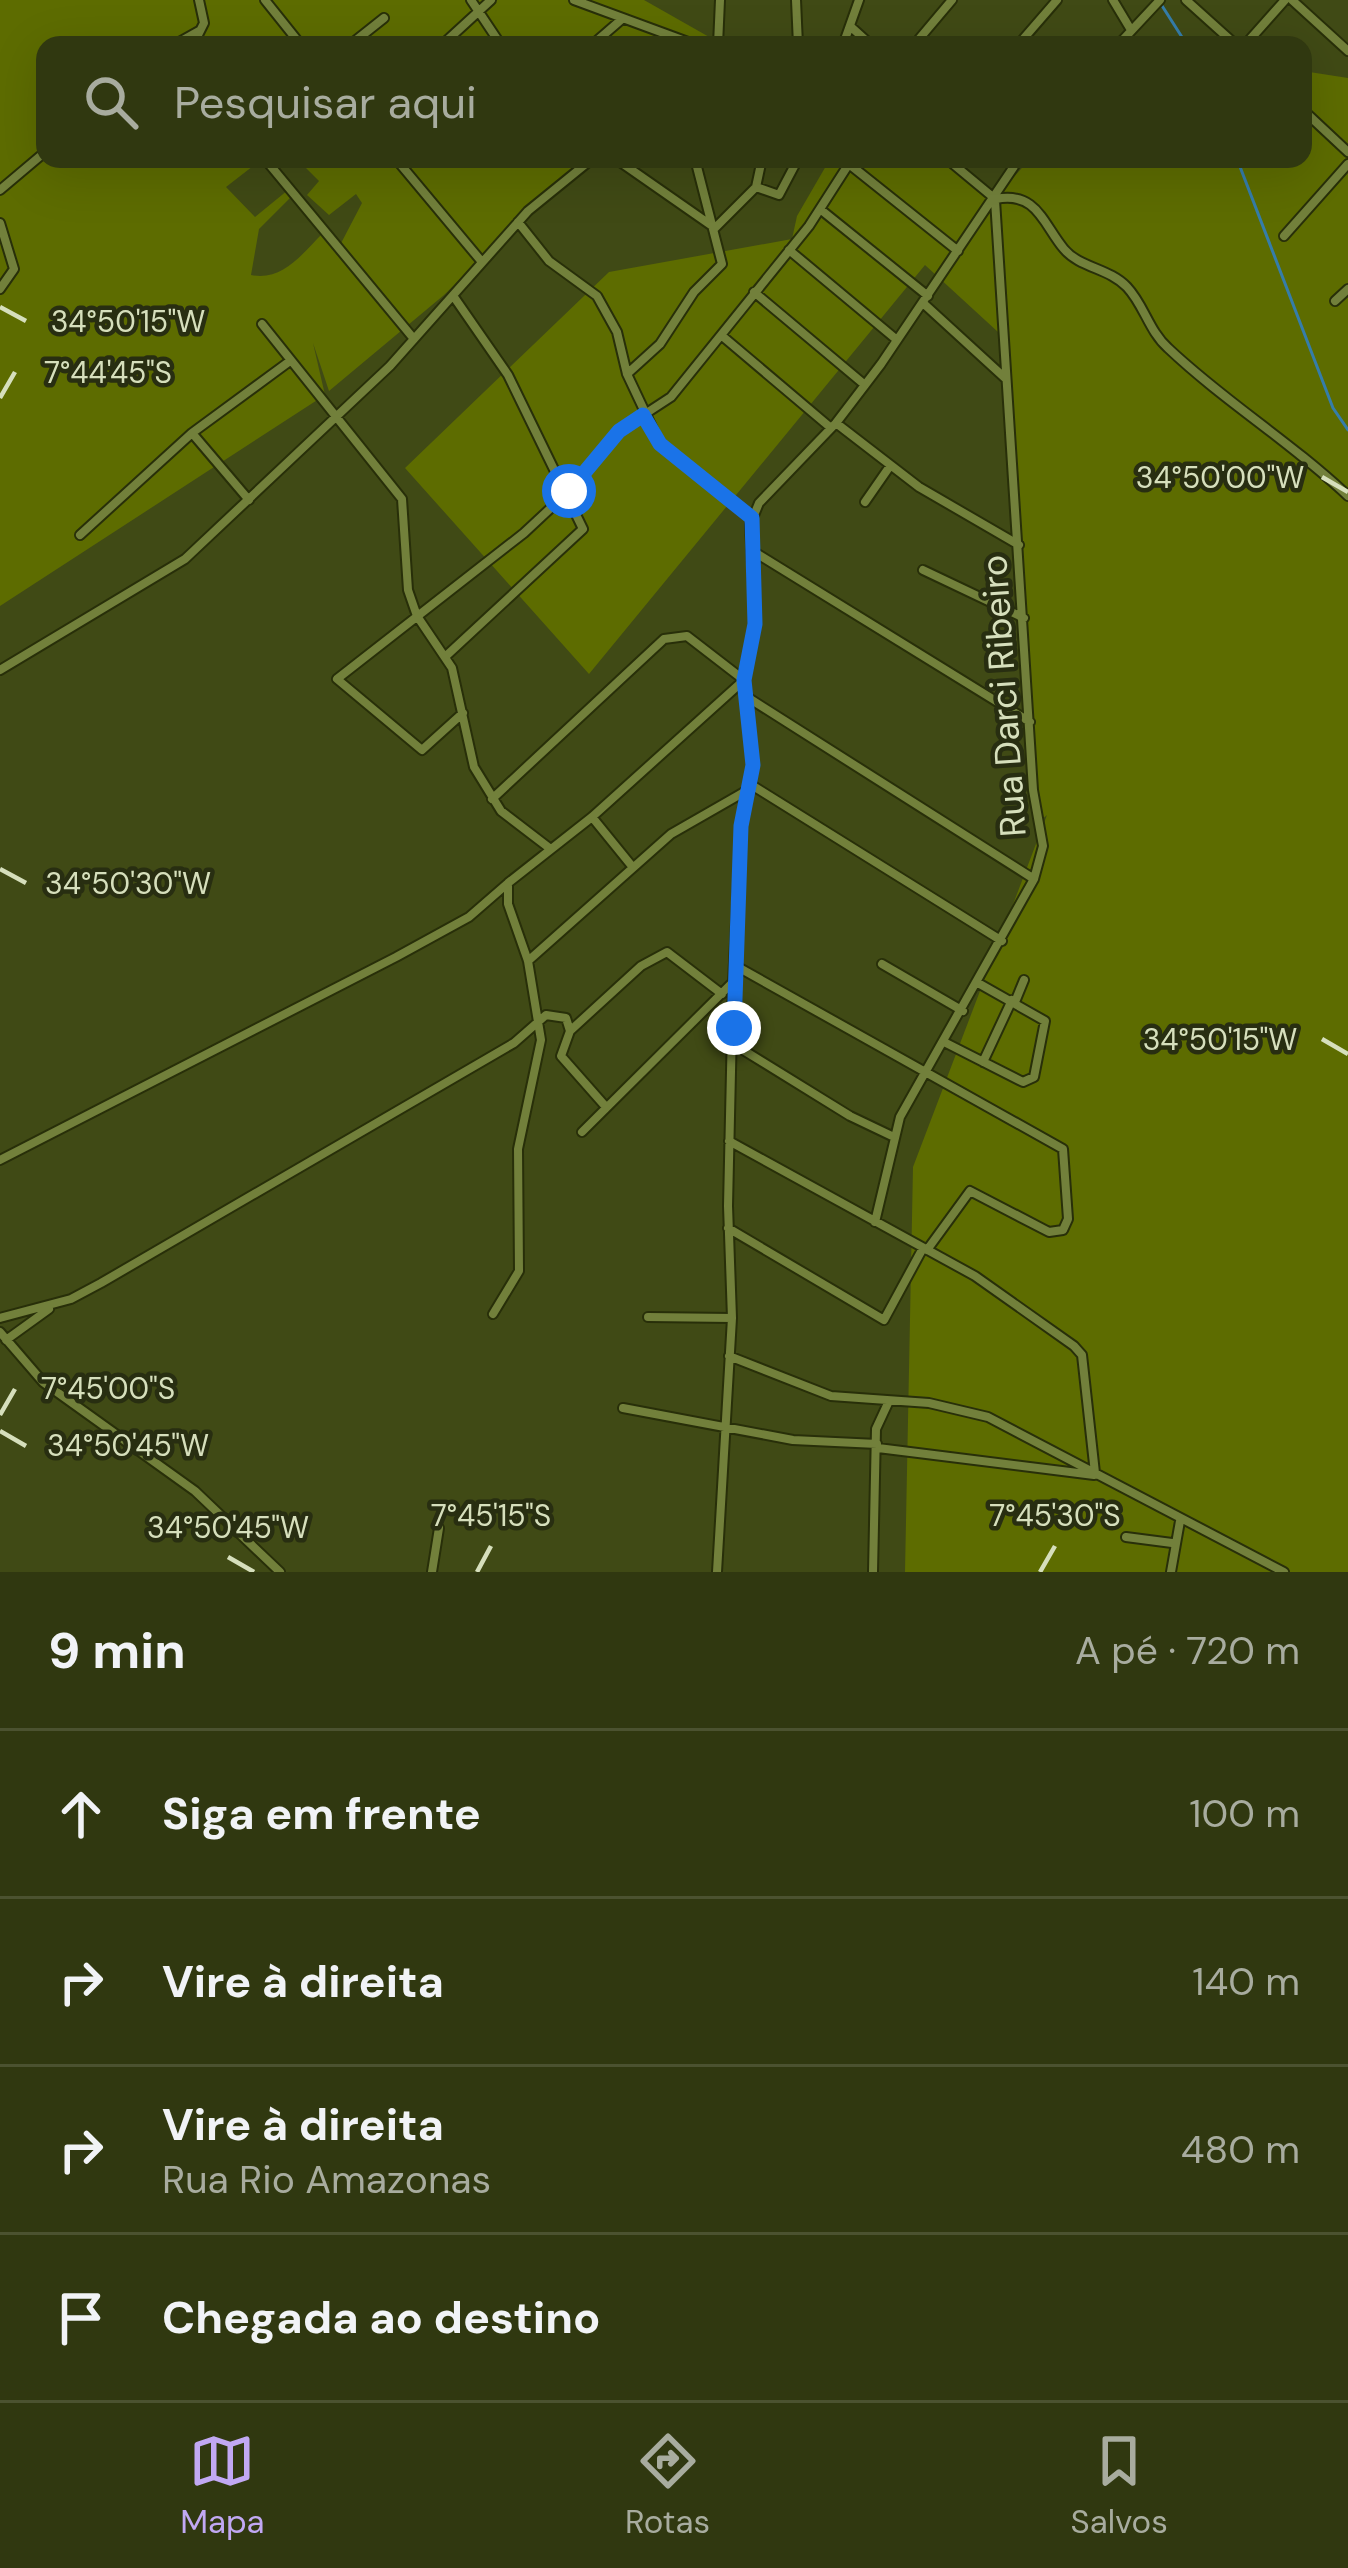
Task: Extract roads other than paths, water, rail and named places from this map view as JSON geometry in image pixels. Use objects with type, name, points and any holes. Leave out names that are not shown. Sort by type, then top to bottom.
[{"type":"street","points":[[198,36],[205,13],[199,0]]},
{"type":"street","points":[[471,0],[495,36]]},
{"type":"street","points":[[453,36],[491,0]]},
{"type":"street","points":[[574,0],[666,36]]},
{"type":"street","points":[[718,36],[720,0]]},
{"type":"street","points":[[796,0],[798,36]]},
{"type":"street","points":[[846,36],[859,0]]},
{"type":"street","points":[[922,36],[952,0]]},
{"type":"street","points":[[1026,36],[1057,0]]},
{"type":"street","points":[[1113,0],[1131,30]]},
{"type":"street","points":[[1186,0],[1230,36]]},
{"type":"street","points":[[1250,36],[1288,0],[1348,51]]},
{"type":"street","points":[[266,1],[294,36]]},
{"type":"street","points":[[1126,36],[1157,3]]},
{"type":"street","points":[[361,36],[384,18]]},
{"type":"street","points":[[602,36],[623,18]]},
{"type":"street","points":[[850,26],[862,36]]},
{"type":"street","points":[[191,36],[200,31]]},
{"type":"street","points":[[1312,118],[1348,152]]},
{"type":"street","points":[[0,190],[36,160]]},
{"type":"street","points":[[1283,236],[1348,164]]},
{"type":"street","points":[[272,168],[414,340]]},
{"type":"street","points":[[404,168],[482,262]]},
{"type":"street","points":[[0,670],[170,570],[334,419],[414,340],[518,223],[582,168]]},
{"type":"street","points":[[629,168],[716,228]]},
{"type":"street","points":[[627,374],[660,344],[694,292],[722,264],[698,168]]},
{"type":"street","points":[[716,228],[756,187],[760,168]]},
{"type":"street","points":[[756,187],[778,195],[793,168]]},
{"type":"street","points":[[463,713],[422,749],[337,679],[569,491],[619,431],[671,397],[789,250],[846,168]]},
{"type":"street","points":[[858,168],[958,251]]},
{"type":"street","points":[[958,168],[994,199],[1018,198],[1036,208],[1072,257],[1105,270],[1127,287],[1169,349],[1238,412],[1295,449],[1348,496]]},
{"type":"street","points":[[717,1572],[732,1318],[728,1228],[733,982],[754,753],[744,680],[755,624],[752,518],[759,503],[834,425],[865,385],[1013,168]]},
{"type":"street","name":"Rua Darci Ribeiro","points":[[874,1222],[894,1137],[1034,879],[1043,846],[1033,790],[994,199]]},
{"type":"street","points":[[820,209],[926,299],[1005,378]]},
{"type":"street","points":[[0,223],[14,269],[0,289]]},
{"type":"street","points":[[518,223],[549,261],[597,296],[622,344],[627,374],[643,415],[660,444],[752,518]]},
{"type":"street","points":[[789,250],[897,340]]},
{"type":"street","points":[[1335,301],[1348,289]]},
{"type":"street","points":[[754,292],[865,385]]},
{"type":"street","points":[[446,656],[580,537],[583,529],[569,491],[543,456],[502,365],[454,297]]},
{"type":"street","points":[[262,324],[402,499],[406,572],[417,616],[446,656],[473,767],[492,800],[548,847]]},
{"type":"street","points":[[721,335],[890,466],[1020,546]]},
{"type":"street","points":[[80,536],[193,433],[290,362]]},
{"type":"street","points":[[193,433],[249,500]]},
{"type":"street","points":[[865,502],[890,466]]},
{"type":"street","points":[[751,550],[1032,723]]},
{"type":"street","points":[[923,570],[1024,618]]},
{"type":"street","points":[[492,800],[637,660],[676,633],[702,645],[744,680]]},
{"type":"street","points":[[0,1160],[469,917],[548,847],[592,817],[744,680]]},
{"type":"street","points":[[747,697],[1034,879]]},
{"type":"street","points":[[528,962],[631,866],[694,818],[748,787]]},
{"type":"street","points":[[748,787],[1002,940]]},
{"type":"street","points":[[592,817],[631,866]]},
{"type":"street","points":[[493,1314],[519,1271],[518,1149],[539,1059],[528,962],[510,914],[508,883]]},
{"type":"street","points":[[539,1059],[560,1049],[570,1031],[641,966],[667,952],[722,994]]},
{"type":"street","points":[[882,964],[963,1011]]},
{"type":"street","points":[[728,1228],[884,1320],[925,1249],[970,1191],[1057,1233],[1067,1219],[1063,1149],[736,966]]},
{"type":"street","points":[[983,1062],[1024,980]]},
{"type":"street","points":[[582,1132],[733,982]]},
{"type":"street","points":[[946,1043],[1023,1082],[1034,1077],[1046,1021],[978,983]]},
{"type":"street","points":[[280,1572],[238,1527],[44,1382],[3,1336],[514,1043],[536,1019],[562,1014],[570,1031]]},
{"type":"street","points":[[734,1044],[894,1137]]},
{"type":"street","points":[[560,1049],[606,1107]]},
{"type":"street","points":[[729,1141],[1024,1308],[1079,1352],[1096,1475]]},
{"type":"street","points":[[0,1318],[56,1303]]},
{"type":"street","points":[[648,1318],[732,1318]]},
{"type":"street","points":[[729,1356],[813,1391],[946,1406],[988,1417],[1285,1572]]},
{"type":"street","points":[[873,1572],[876,1429],[889,1402]]},
{"type":"street","points":[[623,1408],[793,1440],[878,1446],[1096,1475]]},
{"type":"street","points":[[1171,1572],[1180,1521]]},
{"type":"street","points":[[432,1572],[439,1528]]},
{"type":"street","points":[[1126,1537],[1173,1543]]},
{"type":"waterway","points":[[1159,1],[1181,36]]},
{"type":"waterway","points":[[1240,168],[1333,408],[1348,430]]}]
